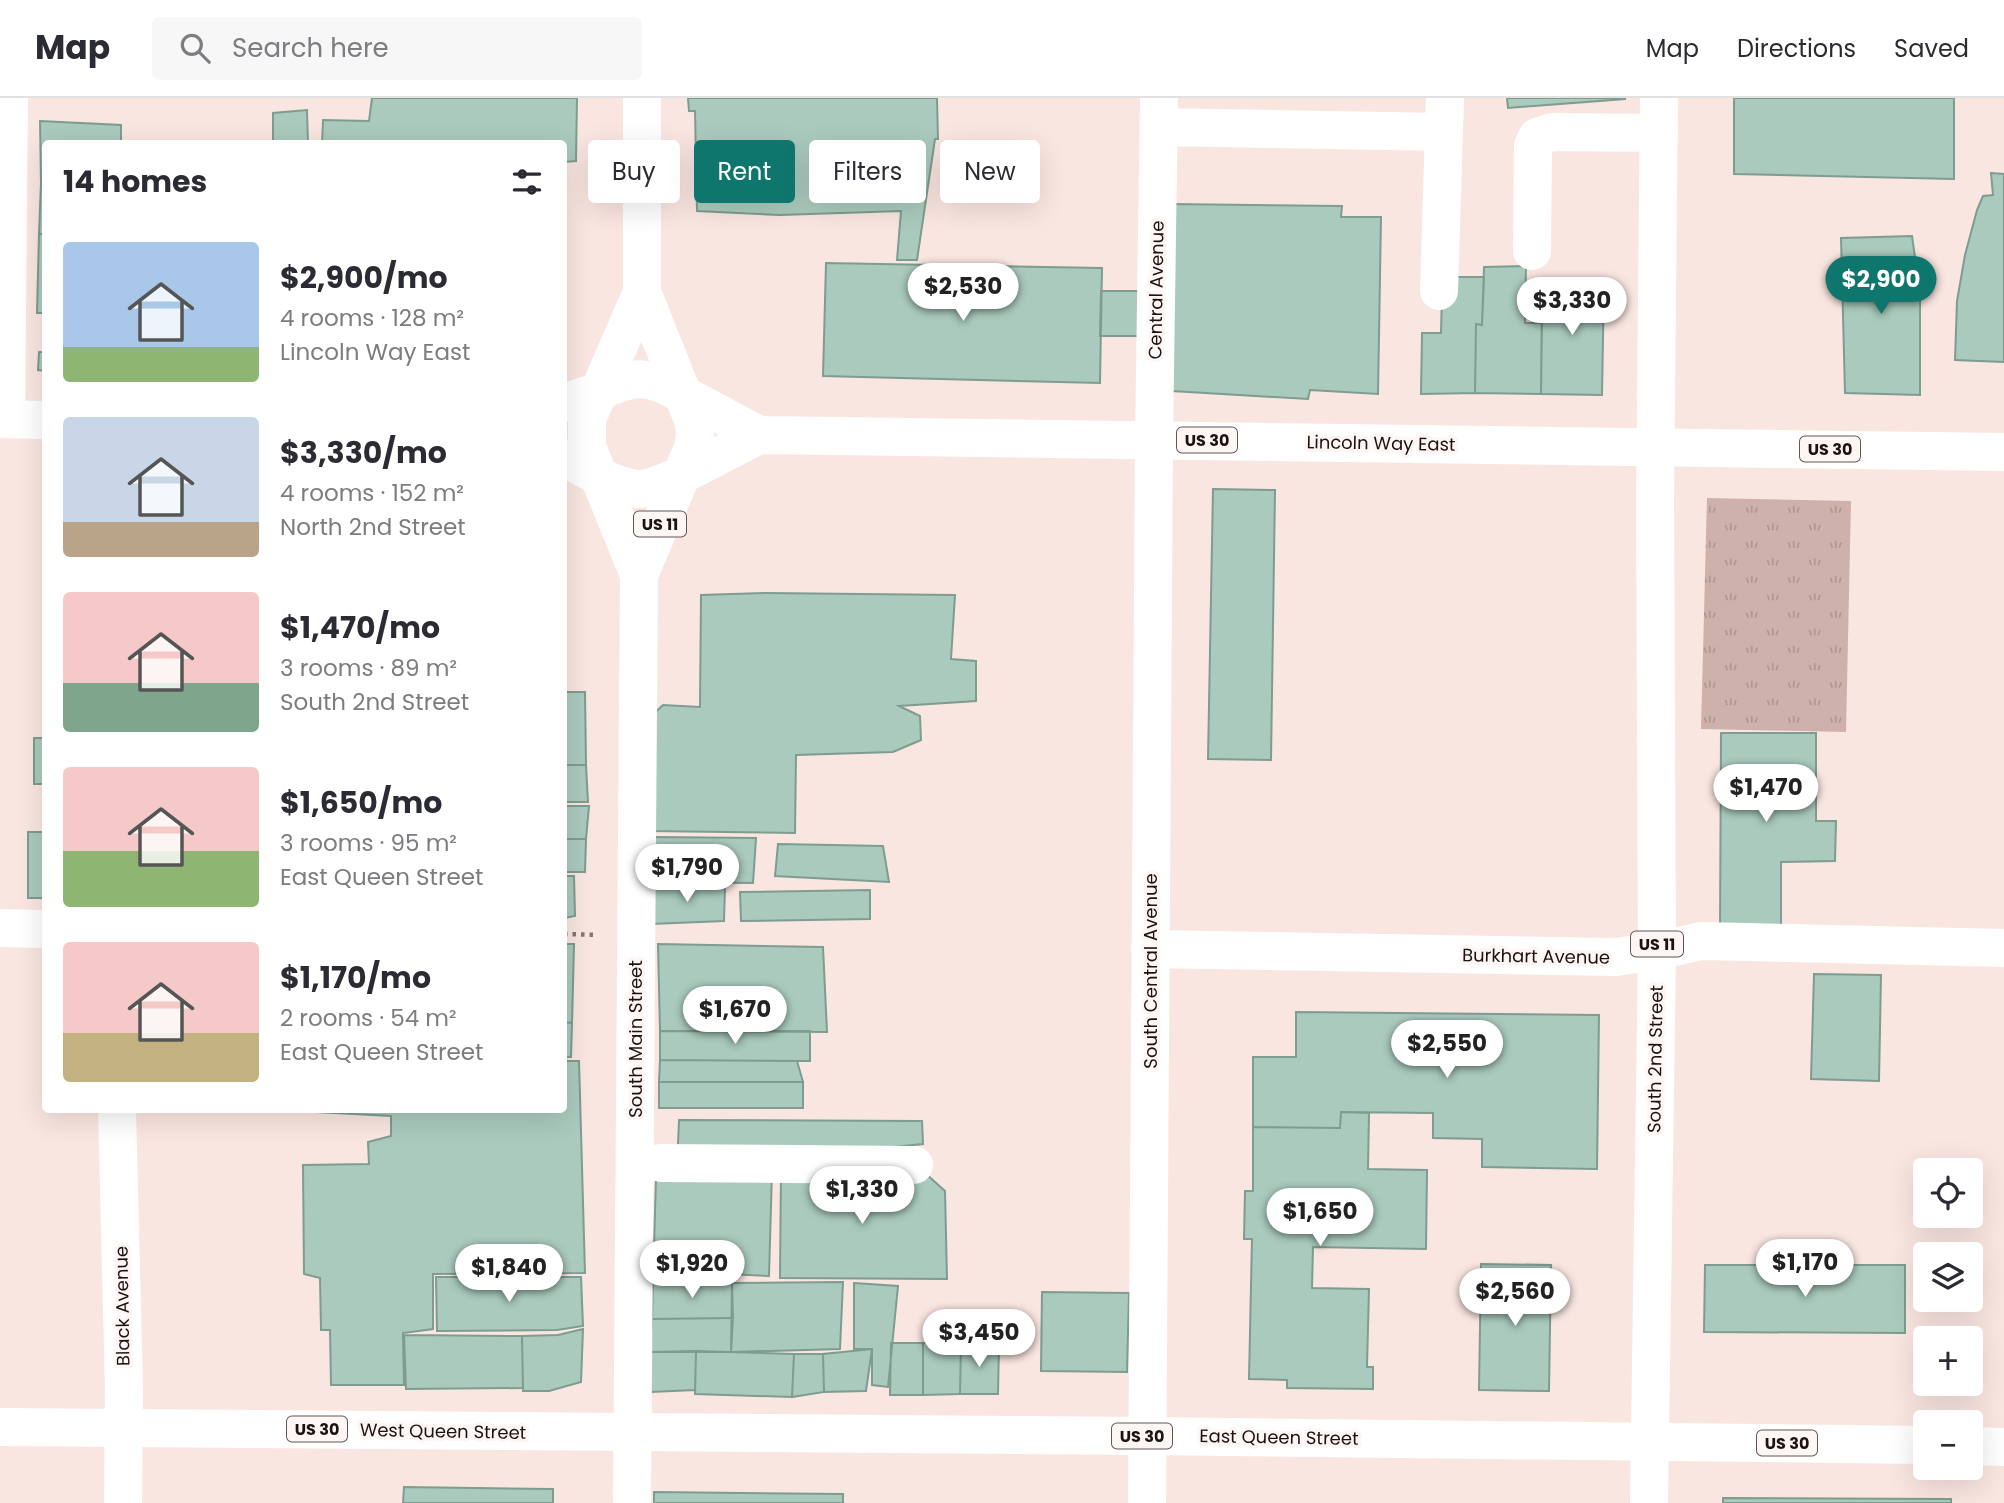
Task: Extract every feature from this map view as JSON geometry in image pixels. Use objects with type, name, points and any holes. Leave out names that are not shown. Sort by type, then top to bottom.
[{"type":"main road","points":[[9,98],[3,419],[42,420]]},
{"type":"main road","name":"US 11","points":[[642,98],[642,292],[693,420],[693,448],[682,473]]},
{"type":"main road","points":[[1159,112],[1445,115],[1439,291]]},
{"type":"main road","name":"Central Avenue","points":[[1154,440],[1159,112]]},
{"type":"main road","points":[[1532,251],[1533,146],[1537,137],[1552,132],[1659,115]]},
{"type":"main road","name":"US 11","points":[[1656,447],[1659,115]]},
{"type":"main road","name":"US 11","points":[[598,474],[587,447],[587,419],[581,397],[642,292]]},
{"type":"main road","name":"US 30","points":[[581,397],[625,380],[639,378],[654,380],[683,395]]},
{"type":"main road","name":"Lincoln Way East","points":[[683,395],[759,435]]},
{"type":"main road","name":"Lincoln Way East","points":[[682,473],[759,435],[2004,452]]},
{"type":"main road","name":"South Central Avenue","points":[[1147,1503],[1154,440]]},
{"type":"main road","name":"South 2nd Street","points":[[1649,1503],[1657,951],[1656,447]]},
{"type":"main road","name":"US 30","points":[[567,459],[610,481],[638,489],[652,487],[682,473]]},
{"type":"main road","name":"South Main Street","points":[[639,575],[682,473]]},
{"type":"main road","name":"South Main Street","points":[[598,474],[639,575],[632,1503]]},
{"type":"main road","points":[[0,928],[42,929]]},
{"type":"main road","name":"Burkhart Avenue","points":[[1150,950],[1616,957],[1657,951],[1701,940],[2004,948]]},
{"type":"main road","name":"Black Avenue","points":[[117,1113],[124,1426],[123,1503]]},
{"type":"main road","points":[[661,1163],[914,1165]]},
{"type":"main road","name":"West Queen Street","points":[[0,1427],[124,1426],[634,1433]]},
{"type":"main road","name":"East Queen Street","points":[[634,1433],[1913,1445]]},
{"type":"main road","points":[[1983,1446],[2004,1447]]},
{"type":"green space","points":[[1707,498],[1851,501],[1846,732],[1701,729]]},
{"type":"building","points":[[372,98],[577,98],[576,161],[567,162],[567,140],[322,140],[323,120],[369,121]]},
{"type":"building","points":[[688,98],[937,98],[938,139],[935,139],[926,200],[926,140],[809,140],[809,203],[925,203],[917,260],[897,260],[901,211],[780,215],[697,211],[697,203],[795,203],[795,140],[696,140],[695,111],[689,111]]},
{"type":"building","points":[[1507,98],[1625,98],[1625,99],[1508,108]]},
{"type":"building","points":[[1734,98],[1954,98],[1954,179],[1734,174]]},
{"type":"building","points":[[307,110],[308,140],[273,140],[273,113]]},
{"type":"building","points":[[40,121],[121,125],[121,140],[42,140],[41,183]]},
{"type":"building","points":[[1991,173],[2004,174],[2004,362],[1955,360],[1957,301],[1965,255],[1983,196],[1993,195]]},
{"type":"building","points":[[41,183],[42,183],[42,234],[39,234]]},
{"type":"building","points":[[1171,204],[1342,206],[1341,217],[1381,217],[1378,394],[1310,390],[1308,399],[1172,391],[1143,336],[1100,336],[1101,291],[1143,291]]},
{"type":"building","points":[[39,234],[42,234],[42,313],[37,313]]},
{"type":"building","points":[[1912,236],[1920,293],[1920,395],[1845,393],[1841,238]]},
{"type":"building","points":[[826,263],[1102,268],[1100,383],[823,376]]},
{"type":"building","points":[[1526,266],[1525,323],[1542,323],[1541,394],[1475,393],[1476,324],[1482,325],[1484,267]]},
{"type":"building","points":[[1450,277],[1484,277],[1482,325],[1476,324],[1475,393],[1421,394],[1422,333],[1441,333],[1442,294]]},
{"type":"building","points":[[1542,278],[1604,280],[1602,395],[1541,394]]},
{"type":"building","points":[[39,352],[42,352],[42,370],[38,370]]},
{"type":"building","points":[[1213,489],[1275,490],[1271,760],[1208,759]]},
{"type":"building","points":[[701,595],[955,595],[951,659],[976,661],[976,701],[899,706],[920,716],[921,740],[893,752],[796,755],[795,833],[648,831],[650,717],[663,705],[700,707]]},
{"type":"building","points":[[567,692],[585,692],[586,765],[567,765]]},
{"type":"building","points":[[1721,733],[1816,733],[1816,821],[1836,821],[1835,861],[1781,862],[1781,933],[1720,933]]},
{"type":"building","points":[[34,738],[42,738],[42,784],[34,784]]},
{"type":"building","points":[[567,765],[586,765],[588,802],[567,802]]},
{"type":"building","points":[[567,806],[589,806],[586,839],[567,839]]},
{"type":"building","points":[[28,832],[42,832],[42,898],[28,898]]},
{"type":"building","points":[[655,837],[756,838],[753,883],[651,882]]},
{"type":"building","points":[[567,839],[586,839],[585,872],[567,872]]},
{"type":"building","points":[[778,844],[883,846],[889,882],[775,876]]},
{"type":"building","points":[[567,876],[574,876],[575,916],[567,917]]},
{"type":"building","points":[[650,885],[725,887],[724,921],[651,924]]},
{"type":"building","points":[[870,890],[870,919],[741,921],[740,892]]},
{"type":"building","points":[[567,944],[574,944],[572,1023],[567,1022]]},
{"type":"building","points":[[658,944],[823,947],[827,1032],[660,1031]]},
{"type":"building","points":[[1814,974],[1881,975],[1879,1081],[1811,1079]]},
{"type":"building","points":[[1296,1012],[1599,1015],[1597,1169],[1482,1167],[1482,1139],[1433,1138],[1433,1113],[1341,1112],[1340,1128],[1253,1127],[1253,1057],[1296,1057]]},
{"type":"building","points":[[567,1022],[572,1023],[571,1057],[567,1057]]},
{"type":"building","points":[[660,1031],[810,1031],[810,1061],[660,1060]]},
{"type":"building","points":[[660,1060],[797,1061],[803,1082],[659,1082]]},
{"type":"building","points":[[567,1061],[579,1061],[585,1273],[433,1274],[433,1329],[403,1333],[404,1385],[331,1385],[330,1330],[321,1330],[320,1278],[304,1274],[303,1165],[369,1164],[368,1142],[391,1136],[391,1116],[334,1113],[567,1113]]},
{"type":"building","points":[[659,1082],[803,1082],[803,1108],[659,1108]]},
{"type":"building","points":[[1341,1112],[1369,1113],[1368,1169],[1427,1170],[1426,1249],[1313,1247],[1312,1288],[1369,1289],[1367,1367],[1373,1367],[1373,1389],[1287,1388],[1287,1380],[1249,1379],[1252,1239],[1244,1239],[1245,1191],[1253,1191],[1253,1127],[1340,1128]]},
{"type":"building","points":[[679,1120],[922,1121],[923,1144],[677,1168]]},
{"type":"building","points":[[781,1170],[925,1173],[945,1191],[947,1279],[780,1278]]},
{"type":"building","points":[[772,1171],[769,1276],[728,1274],[732,1283],[653,1281],[656,1178]]},
{"type":"building","points":[[1481,1264],[1551,1265],[1549,1391],[1479,1390]]},
{"type":"building","points":[[1705,1265],[1905,1265],[1905,1333],[1704,1332]]},
{"type":"building","points":[[436,1277],[581,1277],[583,1326],[557,1330],[437,1331]]},
{"type":"building","points":[[653,1281],[732,1283],[733,1318],[652,1319]]},
{"type":"building","points":[[843,1282],[840,1349],[731,1352],[732,1283]]},
{"type":"building","points":[[854,1283],[898,1286],[888,1387],[872,1385],[872,1349],[854,1349]]},
{"type":"building","points":[[1042,1292],[1129,1293],[1127,1372],[1041,1371]]},
{"type":"building","points":[[733,1318],[731,1352],[650,1352],[652,1319]]},
{"type":"building","points":[[583,1329],[581,1382],[549,1391],[523,1391],[522,1336],[558,1335]]},
{"type":"building","points":[[404,1335],[522,1336],[523,1388],[406,1389]]},
{"type":"building","points":[[891,1343],[923,1343],[923,1395],[890,1395]]},
{"type":"building","points":[[923,1343],[961,1343],[960,1394],[923,1395]]},
{"type":"building","points":[[961,1343],[999,1344],[998,1394],[960,1394]]},
{"type":"building","points":[[872,1349],[866,1391],[824,1392],[823,1354]]},
{"type":"building","points":[[696,1351],[794,1354],[792,1397],[695,1394]]},
{"type":"building","points":[[696,1351],[695,1390],[651,1392],[650,1352]]},
{"type":"building","points":[[794,1354],[823,1354],[824,1392],[792,1397]]},
{"type":"building","points":[[404,1487],[553,1489],[553,1503],[403,1503]]},
{"type":"building","points":[[654,1492],[843,1494],[843,1503],[654,1503]]},
{"type":"building","points":[[1723,1498],[1951,1499],[1951,1503],[1723,1503]]}]
